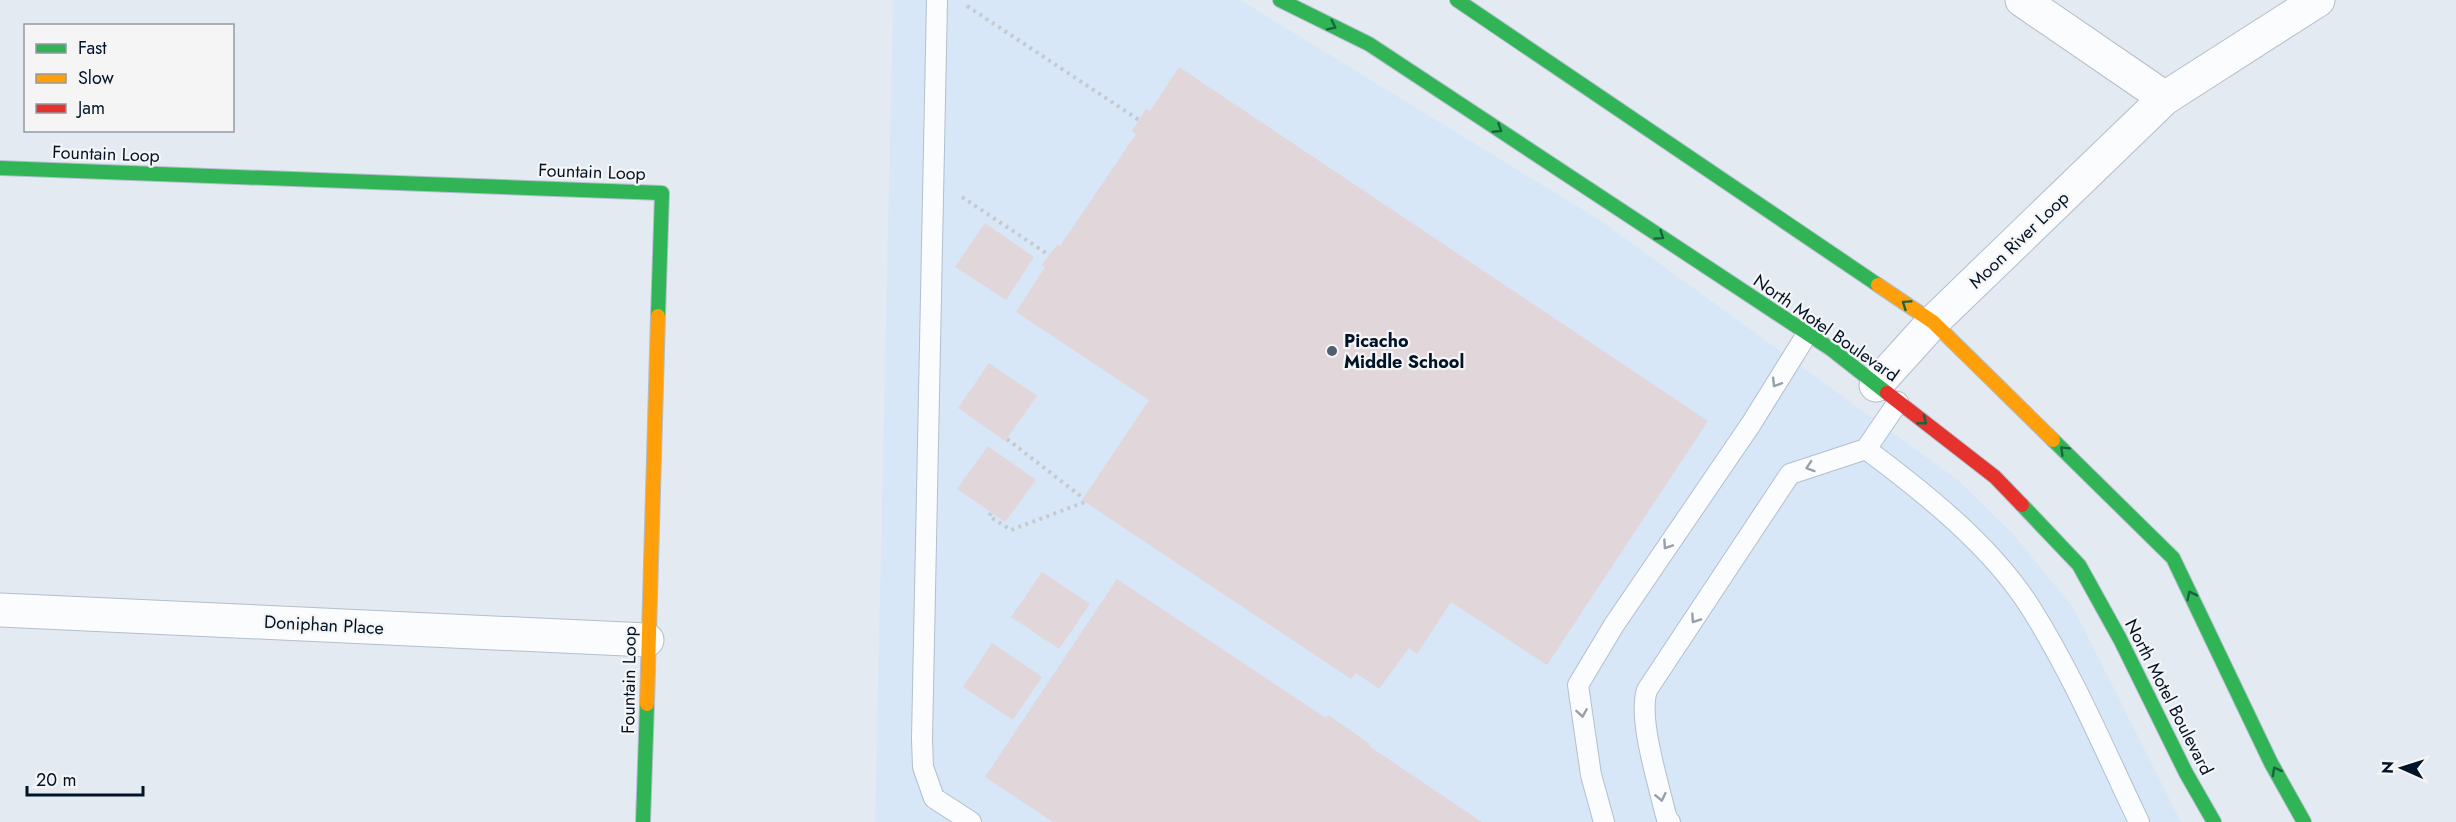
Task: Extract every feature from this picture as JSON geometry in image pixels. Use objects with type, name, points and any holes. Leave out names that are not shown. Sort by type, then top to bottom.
[{"type":"street","name":"North Motel Boulevard","points":[[1280,0],[1369,44],[1808,334],[1995,477],[2079,565],[2120,639],[2186,773],[2214,822]]},
{"type":"street","points":[[1457,0],[1933,322],[2173,558],[2271,763],[2304,822]]},
{"type":"street","points":[[2022,0],[2165,98]]},
{"type":"street","name":"Moon River Loop","points":[[1887,393],[1933,322],[2165,98],[2318,0]]},
{"type":"street","name":"Fountain Loop","points":[[0,168],[662,193],[643,822]]},
{"type":"street","name":"Doniphan Place","points":[[0,610],[647,640]]},
{"type":"lane","points":[[937,0],[923,767],[934,798],[971,822]]},
{"type":"lane","points":[[1604,822],[1592,775],[1578,685],[1614,625],[1751,424],[1808,334]]},
{"type":"lane","points":[[1670,822],[1664,808],[1648,733],[1644,700],[1647,690],[1791,474],[1866,448],[1887,393]]},
{"type":"lane","points":[[1866,448],[1911,483],[1955,523],[1998,565],[2033,611],[2060,656],[2139,822]]},
{"type":"path","points":[[960,1],[1139,120]]},
{"type":"path","points":[[956,192],[1049,255]]},
{"type":"path","points":[[991,513],[989,516],[1011,530],[1084,500],[1007,439]]},
{"type":"shaded area","name":"Picacho Middle School","points":[[893,0],[1240,0],[1601,221],[1958,480],[2014,535],[2074,609],[2181,822],[875,822]]},
{"type":"building","points":[[1179,67],[1708,421],[1547,665],[1451,602],[1417,654],[1409,648],[1379,689],[1356,673],[1351,679],[1082,500],[1149,400],[1016,312],[1045,267],[1042,265],[1058,244],[1060,246],[1136,134],[1132,131],[1146,109],[1150,111]]},
{"type":"building","points":[[985,223],[1034,257],[1006,300],[955,267]]},
{"type":"building","points":[[989,363],[1037,396],[1005,441],[958,408]]},
{"type":"building","points":[[988,446],[1036,480],[1005,522],[957,489]]},
{"type":"building","points":[[1042,572],[1090,604],[1059,649],[1011,617]]},
{"type":"building","points":[[1117,579],[1326,718],[1328,715],[1370,744],[1369,746],[1482,822],[1053,822],[985,777]]},
{"type":"building","points":[[992,643],[1042,677],[1013,720],[963,687]]},
{"type":"traffic: fast","points":[[1280,0],[1369,44],[1831,349],[1887,393]]},
{"type":"traffic: fast","points":[[1457,0],[1878,285]]},
{"type":"traffic: fast","points":[[0,168],[662,193],[658,316]]},
{"type":"traffic: fast","points":[[2053,440],[2173,558],[2271,763],[2304,822]]},
{"type":"traffic: fast","points":[[2022,505],[2079,565],[2120,639],[2186,773],[2214,822]]},
{"type":"traffic: fast","points":[[643,822],[647,704]]},
{"type":"traffic: slow","points":[[1878,285],[1933,322],[2053,440]]},
{"type":"traffic: slow","points":[[647,704],[658,316]]},
{"type":"traffic: jam","points":[[1887,393],[1995,477],[2022,505]]},
{"type":"place","name":"Picacho Middle School","points":[[1332,351]]}]
